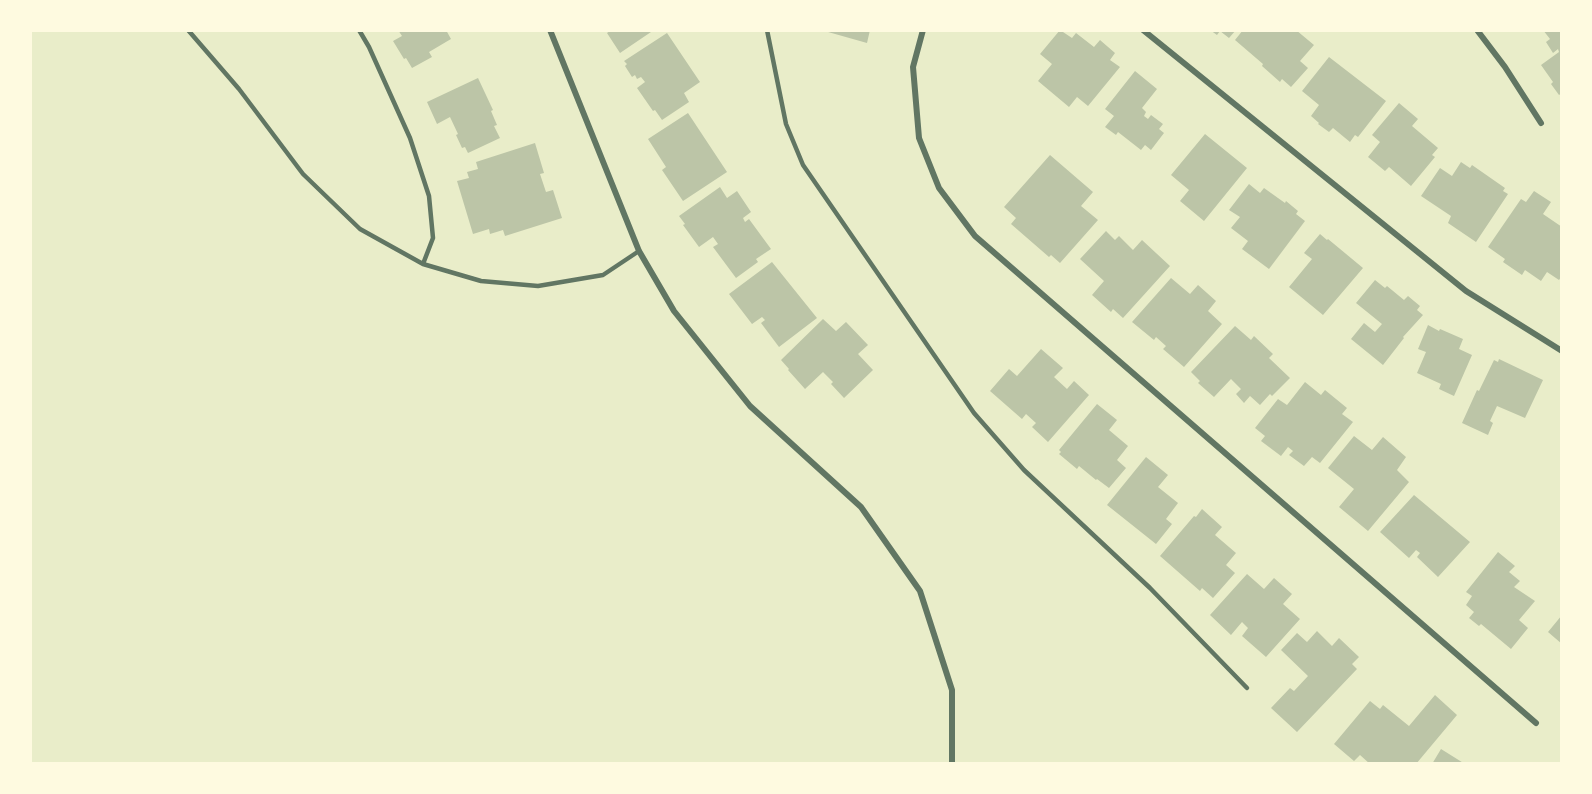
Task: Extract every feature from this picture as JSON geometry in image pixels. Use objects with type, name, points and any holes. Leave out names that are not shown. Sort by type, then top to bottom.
[{"type":"street","points":[[550,30],[639,251],[674,311],[750,406],[861,507],[920,591],[952,690],[952,764]]},
{"type":"street","points":[[923,30],[913,68],[919,138],[939,188],[975,236],[1536,723]]},
{"type":"street","points":[[1143,30],[1466,291],[1562,351]]},
{"type":"street","points":[[1477,30],[1542,123]]},
{"type":"lane","points":[[188,30],[239,89],[303,174],[360,229],[423,264],[482,281],[538,285],[603,276],[639,251]]},
{"type":"lane","points":[[359,30],[369,46],[410,138],[429,196],[433,238],[423,264]]},
{"type":"lane","points":[[767,30],[786,124],[803,165],[974,413],[1024,470],[1150,588],[1247,688]]},
{"type":"building","points":[[398,30],[446,30],[451,39],[429,52],[432,57],[412,68],[393,41],[402,36]]},
{"type":"building","points":[[611,30],[650,30],[651,32],[620,53],[607,33]]},
{"type":"building","points":[[821,30],[870,30],[867,43]]},
{"type":"building","points":[[1060,30],[1072,38],[1076,33],[1094,47],[1100,40],[1115,53],[1110,60],[1120,67],[1088,106],[1077,97],[1069,107],[1038,81],[1052,64],[1040,54]]},
{"type":"building","points":[[1210,30],[1236,30],[1229,38],[1220,31],[1217,35]]},
{"type":"building","points":[[1243,30],[1296,30],[1314,45],[1300,61],[1308,68],[1291,87],[1282,79],[1280,82],[1235,40]]},
{"type":"building","points":[[1543,30],[1562,30],[1562,93],[1559,95],[1541,65],[1559,52],[1558,49],[1553,53],[1546,42],[1550,39]]},
{"type":"building","points":[[667,33],[700,82],[684,93],[689,102],[662,120],[637,88],[645,82],[641,77],[637,79],[635,75],[632,77],[624,61]]},
{"type":"building","points":[[1329,57],[1386,101],[1358,137],[1355,135],[1350,142],[1333,128],[1329,132],[1318,124],[1311,116],[1319,105],[1302,91]]},
{"type":"building","points":[[1135,71],[1157,89],[1142,108],[1146,112],[1144,116],[1148,119],[1151,115],[1163,124],[1159,129],[1164,133],[1151,150],[1145,145],[1141,150],[1118,132],[1116,135],[1105,127],[1114,116],[1105,109]]},
{"type":"building","points":[[478,78],[493,110],[491,111],[497,125],[494,126],[500,138],[468,153],[465,147],[462,148],[450,117],[437,124],[427,102]]},
{"type":"building","points":[[1399,103],[1418,119],[1412,126],[1438,148],[1432,155],[1435,157],[1411,186],[1389,167],[1385,171],[1368,157],[1380,142],[1372,135]]},
{"type":"building","points":[[688,113],[727,172],[683,201],[662,170],[666,167],[648,139]]},
{"type":"building","points":[[1205,134],[1247,168],[1204,221],[1180,201],[1189,190],[1171,175]]},
{"type":"building","points":[[535,143],[544,173],[540,174],[546,192],[553,190],[562,218],[505,236],[503,230],[490,234],[489,229],[473,234],[457,181],[469,178],[467,172],[478,169],[476,162]]},
{"type":"building","points":[[1050,155],[1093,192],[1081,206],[1098,220],[1060,263],[1051,255],[1049,257],[1011,224],[1016,218],[1004,207]]},
{"type":"building","points":[[1461,162],[1470,168],[1472,165],[1505,188],[1503,191],[1508,194],[1476,242],[1448,223],[1451,216],[1421,196],[1440,168],[1452,176]]},
{"type":"building","points":[[1249,184],[1260,193],[1264,188],[1285,203],[1286,201],[1298,211],[1296,214],[1305,221],[1269,269],[1242,249],[1248,241],[1231,228],[1240,217],[1229,210]]},
{"type":"building","points":[[720,187],[727,198],[737,191],[751,212],[743,218],[745,222],[749,219],[771,249],[756,259],[758,262],[736,278],[713,247],[718,244],[713,237],[699,247],[679,216]]},
{"type":"building","points":[[1534,191],[1551,202],[1543,214],[1562,227],[1562,276],[1559,280],[1547,272],[1541,281],[1525,270],[1522,275],[1503,262],[1505,259],[1488,247],[1521,199],[1526,202]]},
{"type":"building","points":[[1106,231],[1115,240],[1119,236],[1133,250],[1142,240],[1170,266],[1123,318],[1113,309],[1111,312],[1092,295],[1104,281],[1080,259]]},
{"type":"building","points":[[1320,234],[1363,268],[1323,315],[1289,287],[1312,259],[1304,253]]},
{"type":"building","points":[[772,262],[817,318],[779,347],[761,323],[765,320],[762,317],[752,324],[729,294]]},
{"type":"building","points":[[1171,278],[1190,294],[1198,285],[1216,301],[1208,311],[1222,324],[1184,367],[1163,349],[1166,346],[1156,337],[1154,340],[1132,322]]},
{"type":"building","points":[[1375,280],[1385,288],[1387,286],[1404,300],[1408,296],[1420,306],[1417,310],[1423,315],[1403,337],[1383,365],[1351,339],[1364,323],[1375,332],[1382,324],[1356,303]]},
{"type":"building","points":[[823,319],[836,331],[846,322],[868,345],[858,354],[873,370],[844,398],[823,372],[805,389],[781,360]]},
{"type":"building","points":[[1428,325],[1463,339],[1459,349],[1472,355],[1454,396],[1439,389],[1441,384],[1417,373],[1426,352],[1418,349]]},
{"type":"building","points":[[1235,326],[1251,340],[1254,336],[1273,354],[1269,358],[1290,378],[1260,405],[1250,396],[1244,403],[1236,394],[1241,389],[1231,379],[1214,397],[1198,383],[1200,381],[1191,372]]},
{"type":"building","points":[[1041,349],[1063,368],[1054,377],[1067,389],[1074,381],[1089,395],[1048,442],[1032,427],[1036,423],[1026,414],[1022,419],[990,391],[1009,369],[1017,376]]},
{"type":"building","points":[[1499,359],[1543,380],[1525,418],[1497,406],[1490,421],[1493,423],[1488,435],[1462,423],[1494,360],[1498,362]]},
{"type":"building","points":[[1305,382],[1321,395],[1325,390],[1347,408],[1342,414],[1353,422],[1320,463],[1312,457],[1304,466],[1289,455],[1293,451],[1288,447],[1281,456],[1261,441],[1265,436],[1255,428],[1278,399],[1287,405]]},
{"type":"building","points":[[1097,404],[1117,420],[1109,430],[1128,446],[1117,460],[1126,468],[1109,488],[1079,466],[1077,469],[1059,454],[1061,452],[1059,450]]},
{"type":"building","points":[[1354,436],[1372,450],[1383,437],[1406,457],[1397,470],[1409,482],[1368,531],[1339,507],[1354,489],[1328,468]]},
{"type":"building","points":[[1146,457],[1168,475],[1158,487],[1178,503],[1166,519],[1172,524],[1156,544],[1107,505]]},
{"type":"building","points":[[1414,495],[1470,542],[1438,577],[1417,557],[1420,553],[1416,550],[1409,558],[1380,532]]},
{"type":"building","points":[[1202,509],[1222,527],[1215,535],[1236,553],[1226,565],[1235,573],[1213,598],[1202,588],[1200,591],[1160,556]]},
{"type":"building","points":[[1498,552],[1515,566],[1509,572],[1520,581],[1514,587],[1535,601],[1519,620],[1528,628],[1511,649],[1481,624],[1479,626],[1469,618],[1474,612],[1466,605],[1472,596],[1466,592]]},
{"type":"building","points":[[1247,574],[1264,589],[1274,578],[1292,594],[1283,604],[1300,619],[1266,657],[1242,636],[1248,628],[1242,622],[1231,635],[1210,615]]},
{"type":"building","points":[[1562,615],[1562,644],[1548,632]]},
{"type":"building","points":[[1317,631],[1332,646],[1339,638],[1359,657],[1352,664],[1357,669],[1297,732],[1271,708],[1290,688],[1294,691],[1308,676],[1281,650],[1297,633],[1307,642]]},
{"type":"building","points":[[1435,695],[1457,715],[1416,764],[1370,764],[1360,755],[1354,761],[1334,744],[1370,701],[1380,709],[1383,705],[1409,726]]},
{"type":"building","points":[[1441,749],[1465,764],[1432,764]]}]
